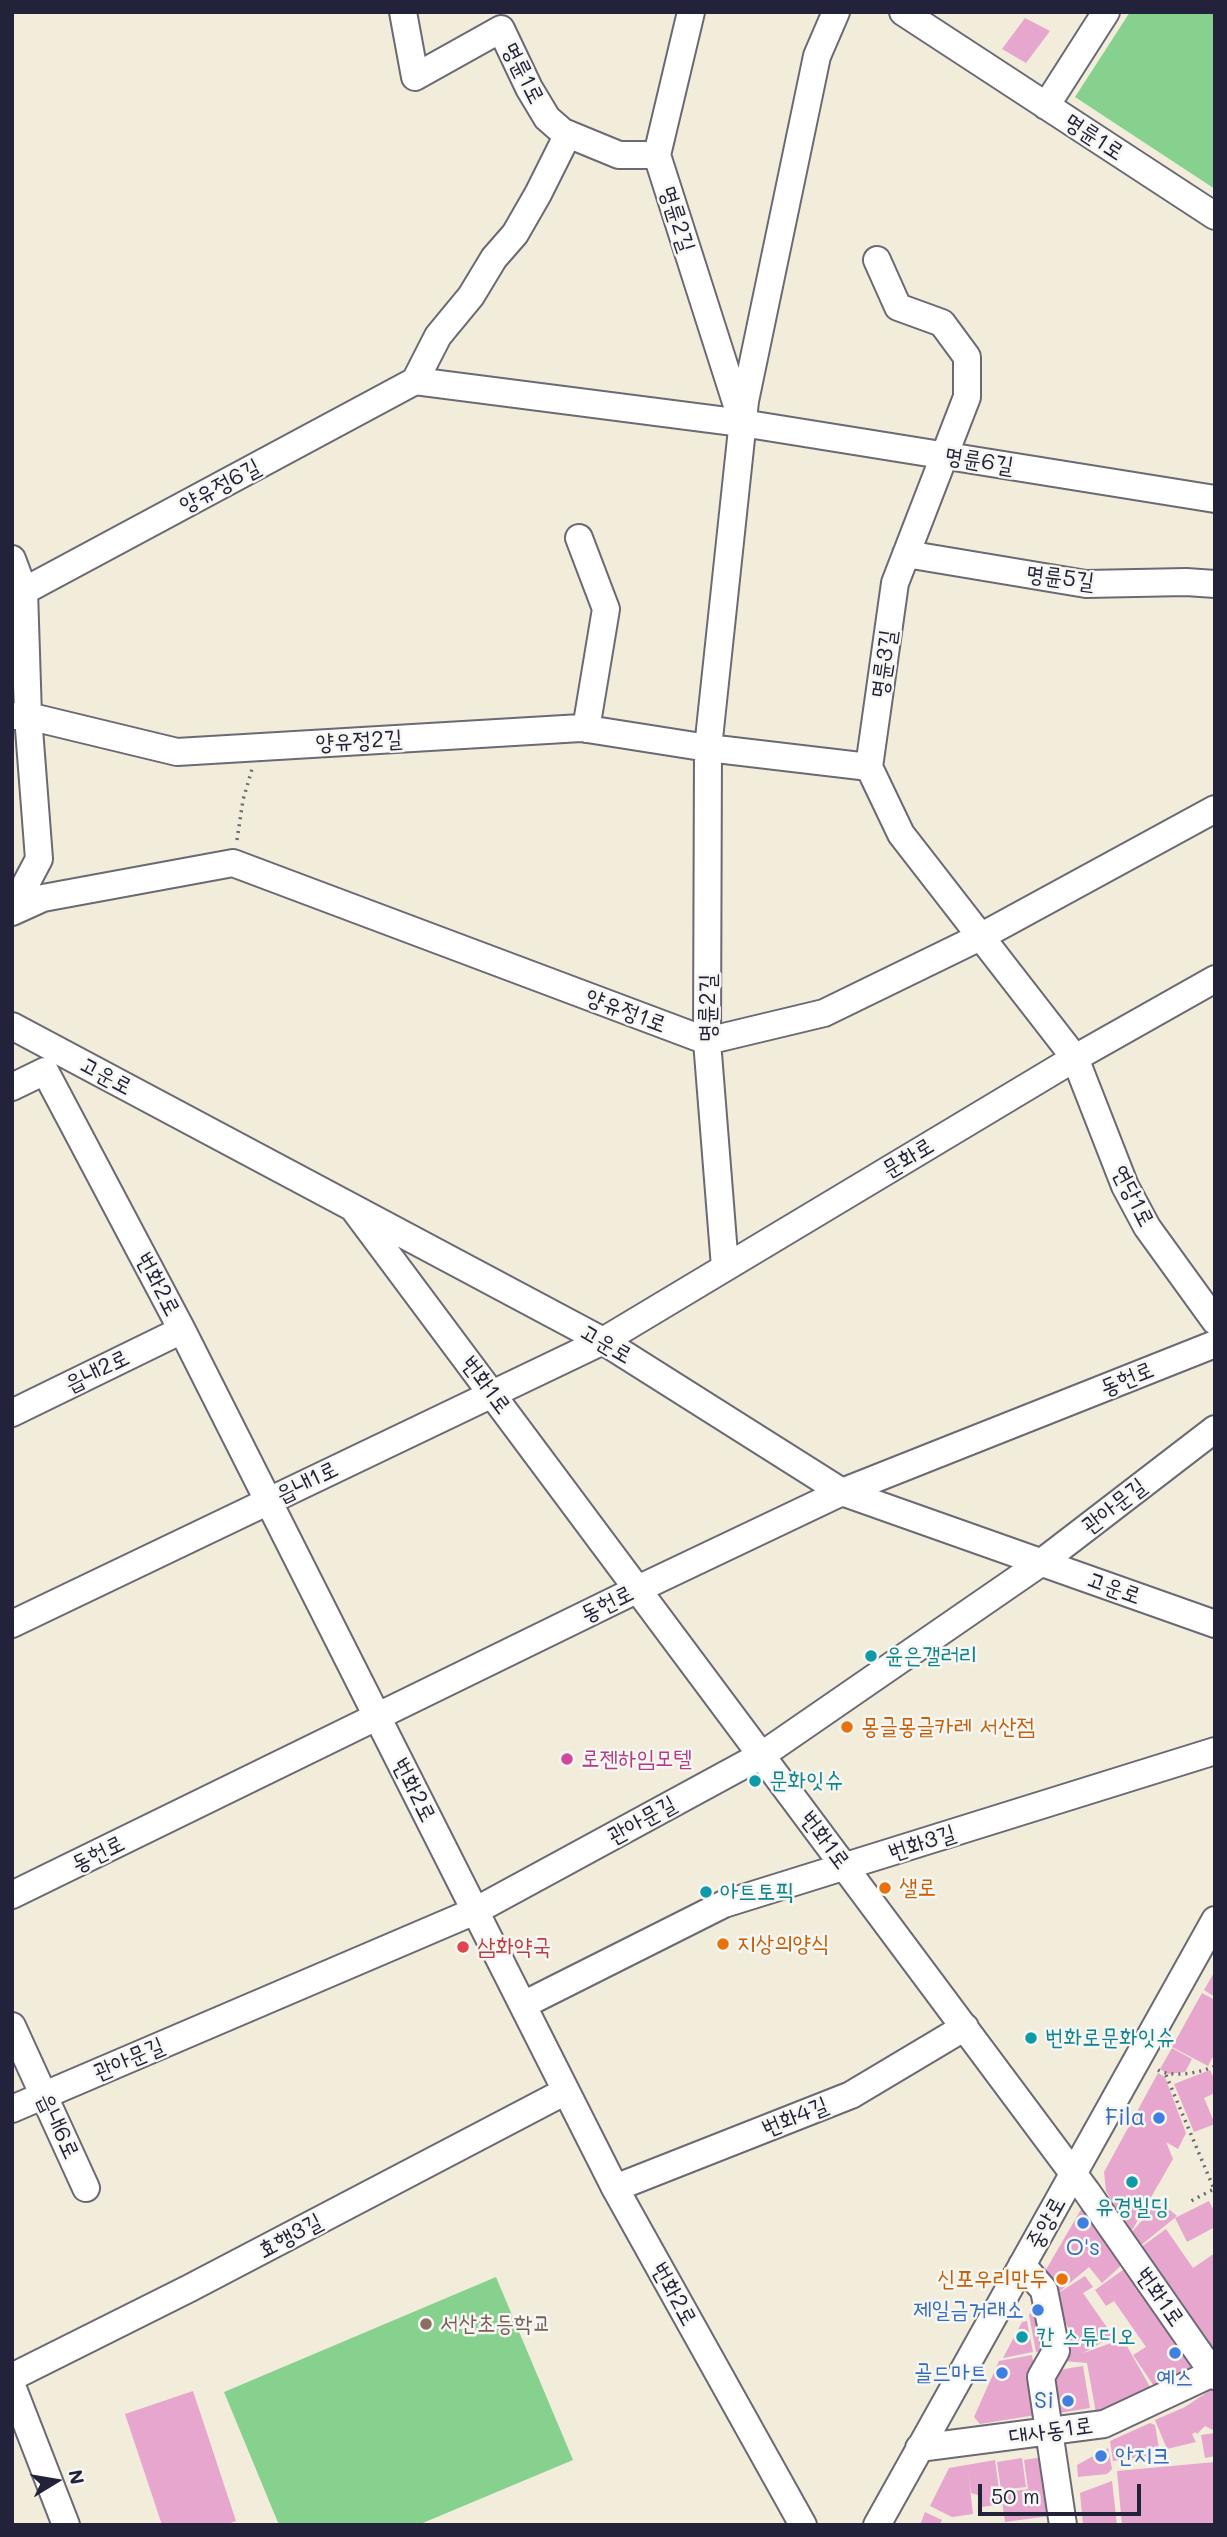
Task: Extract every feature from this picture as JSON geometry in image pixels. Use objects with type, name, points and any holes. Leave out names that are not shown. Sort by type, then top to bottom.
[{"type":"street","name":"명륜1로","points":[[403,12],[415,77],[501,29],[529,88],[547,118],[568,134],[619,155],[657,155]]},
{"type":"street","name":"명륜2길","points":[[691,12],[657,155],[742,423]]},
{"type":"street","name":"명륜2길","points":[[725,1267],[707,1041],[708,748],[745,401],[817,56],[836,12]]},
{"type":"street","name":"명륜1로","points":[[903,12],[1215,216]]},
{"type":"street","points":[[1046,106],[1106,12]]},
{"type":"street","points":[[568,134],[515,234],[494,258],[471,296],[438,336],[415,381],[742,423]]},
{"type":"street","name":"명륜3길","points":[[869,767],[895,583],[967,397],[967,357],[942,323],[898,307],[877,260]]},
{"type":"street","name":"양유정6길","points":[[24,591],[415,381]]},
{"type":"street","name":"명륜6길","points":[[742,423],[1215,499]]},
{"type":"street","points":[[579,538],[606,610],[586,729]]},
{"type":"street","name":"명륜5길","points":[[906,554],[1086,584],[1215,584]]},
{"type":"street","points":[[12,559],[24,591],[20,716],[39,859],[12,911]]},
{"type":"street","name":"양유정2길","points":[[20,716],[177,752],[586,729],[708,748]]},
{"type":"street","points":[[708,748],[869,767],[901,834],[1075,1058]]},
{"type":"street","points":[[707,1041],[824,1013],[980,937],[1215,809]]},
{"type":"street","points":[[12,911],[43,898],[233,863]]},
{"type":"street","name":"양유정1로","points":[[233,863],[707,1041]]},
{"type":"street","name":"문화로","points":[[603,1341],[1075,1058],[1215,979]]},
{"type":"street","name":"고운로","points":[[12,1026],[51,1060],[353,1208],[603,1341],[842,1492],[1215,1624]]},
{"type":"street","name":"연당1로","points":[[1075,1058],[1125,1186],[1147,1227],[1215,1321]]},
{"type":"street","points":[[12,1087],[51,1060]]},
{"type":"street","name":"번화2로","points":[[51,1060],[182,1330],[615,2188],[803,2525]]},
{"type":"street","name":"번화1로","points":[[353,1208],[965,2027],[1214,2373]]},
{"type":"street","name":"읍내2로","points":[[12,1413],[182,1330]]},
{"type":"street","name":"읍내1로","points":[[12,1624],[603,1341]]},
{"type":"street","name":"동헌로","points":[[12,1895],[842,1492],[1215,1343]]},
{"type":"street","name":"관아문길","points":[[12,2109],[475,1911],[762,1755],[1042,1562],[1215,1429]]},
{"type":"street","name":"번화3길","points":[[523,2005],[724,1904],[1215,1751]]},
{"type":"street","name":"중앙로","points":[[877,2525],[1215,1920]]},
{"type":"street","name":"읍내6로","points":[[12,2026],[86,2188]]},
{"type":"street","name":"번화4길","points":[[615,2188],[851,2095],[965,2027]]},
{"type":"street","name":"효행3길","points":[[12,2377],[203,2281],[566,2091]]},
{"type":"street","points":[[1022,2265],[1044,2290],[1056,2351],[1041,2377],[1063,2525]]},
{"type":"street","name":"대사동1로","points":[[919,2448],[1104,2424],[1214,2373]]},
{"type":"street","points":[[12,2386],[66,2525]]},
{"type":"path","points":[[233,863],[243,800],[259,747]]},
{"type":"path","points":[[1138,2058],[1166,2075],[1214,2189],[1191,2201]]},
{"type":"path","points":[[1166,2075],[1215,2066]]},
{"type":"green space","points":[[1130,12],[1215,12],[1215,189],[1075,97]]},
{"type":"green space","points":[[496,2277],[573,2460],[418,2525],[279,2525],[224,2392]]},
{"type":"building","points":[[1025,18],[1050,31],[1026,63],[1002,49]]},
{"type":"building","points":[[1215,1971],[1215,1997],[1204,1990]]},
{"type":"building","points":[[1202,1993],[1215,2000],[1215,2053],[1208,2066],[1172,2047]]},
{"type":"building","points":[[1172,2048],[1192,2059],[1185,2072],[1168,2074],[1160,2069]]},
{"type":"building","points":[[1210,2070],[1215,2081],[1215,2093],[1204,2098],[1215,2124],[1194,2132],[1174,2084]]},
{"type":"building","name":"유경빌딩","points":[[1158,2073],[1165,2077],[1186,2133],[1178,2149],[1166,2142],[1173,2159],[1131,2232],[1106,2191],[1104,2172]]},
{"type":"building","points":[[1159,2201],[1177,2216],[1140,2246],[1131,2233]]},
{"type":"building","points":[[1209,2201],[1215,2213],[1215,2227],[1187,2242],[1175,2218]]},
{"type":"building","points":[[1083,2206],[1124,2263],[1102,2283],[1089,2267],[1053,2297],[1040,2280]]},
{"type":"building","points":[[1166,2229],[1193,2268],[1215,2253],[1215,2353],[1141,2247]]},
{"type":"building","points":[[1127,2267],[1191,2360],[1189,2371],[1158,2392],[1133,2355],[1146,2347],[1114,2301],[1106,2306],[1095,2290]]},
{"type":"building","points":[[1085,2276],[1093,2287],[1083,2293],[1113,2336],[1083,2353],[1123,2339],[1154,2394],[1096,2413],[1087,2363],[1062,2361],[1059,2344],[1072,2333],[1049,2299]]},
{"type":"building","points":[[1042,2292],[1052,2349],[1036,2352],[1029,2315]]},
{"type":"building","name":"칸 스튜디오","points":[[1027,2321],[1033,2352],[1003,2358],[1022,2322]]},
{"type":"building","points":[[1032,2355],[1042,2414],[980,2424],[974,2417],[999,2361]]},
{"type":"building","points":[[1083,2366],[1090,2408],[1053,2414],[1046,2372]]},
{"type":"building","points":[[1212,2389],[1215,2390],[1215,2431],[1205,2426],[1197,2434],[1192,2434],[1196,2442],[1167,2449],[1155,2420],[1185,2407]]},
{"type":"building","points":[[193,2391],[236,2521],[225,2525],[162,2525],[125,2414]]},
{"type":"building","points":[[1150,2423],[1155,2425],[1160,2454],[1113,2461],[1110,2441]]},
{"type":"building","points":[[1215,2433],[1215,2456],[1205,2458],[1201,2435]]},
{"type":"building","name":"안지크","points":[[1108,2448],[1112,2469],[1107,2474],[1078,2477],[1077,2465]]},
{"type":"building","points":[[1049,2456],[1057,2515],[1005,2522],[1001,2493],[1028,2489],[1024,2460]]},
{"type":"building","points":[[1022,2458],[1026,2487],[1001,2490],[997,2462]]},
{"type":"building","points":[[995,2460],[1001,2504],[982,2507],[978,2495],[971,2493],[968,2471],[973,2514],[952,2517],[930,2506],[949,2468]]},
{"type":"building","points":[[1215,2462],[1215,2525],[1122,2525],[1117,2471]]},
{"type":"building","points":[[1112,2481],[1117,2525],[1083,2525],[1080,2493]]},
{"type":"building","points":[[925,2512],[942,2520],[940,2525],[920,2525]]},
{"type":"place","name":"윤은갤러리","points":[[871,1656]]},
{"type":"place","name":"몽글몽글카레 서산점","points":[[847,1727]]},
{"type":"place","name":"로젠하임모텔","points":[[567,1759]]},
{"type":"place","name":"문화잇슈","points":[[755,1781]]},
{"type":"place","name":"샐로","points":[[885,1888]]},
{"type":"place","name":"아트토픽","points":[[706,1892]]},
{"type":"place","name":"지상의양식","points":[[723,1944]]},
{"type":"place","name":"삼화약국","points":[[463,1947]]},
{"type":"place","name":"번화로문화잇슈","points":[[1031,2038]]},
{"type":"place","name":"Fila","points":[[1159,2118]]},
{"type":"place","name":"유경빌딩","points":[[1132,2182]]},
{"type":"place","name":"O's","points":[[1083,2223]]},
{"type":"place","name":"신포우리만두","points":[[1062,2279]]},
{"type":"place","name":"제일금거래소","points":[[1038,2310]]},
{"type":"place","name":"서산초등학교","points":[[426,2324]]},
{"type":"place","name":"칸 스튜디오","points":[[1022,2337]]},
{"type":"place","name":"예스","points":[[1175,2353]]},
{"type":"place","name":"골드마트","points":[[1002,2373]]},
{"type":"place","name":"Si","points":[[1068,2401]]},
{"type":"place","name":"안지크","points":[[1101,2456]]}]
